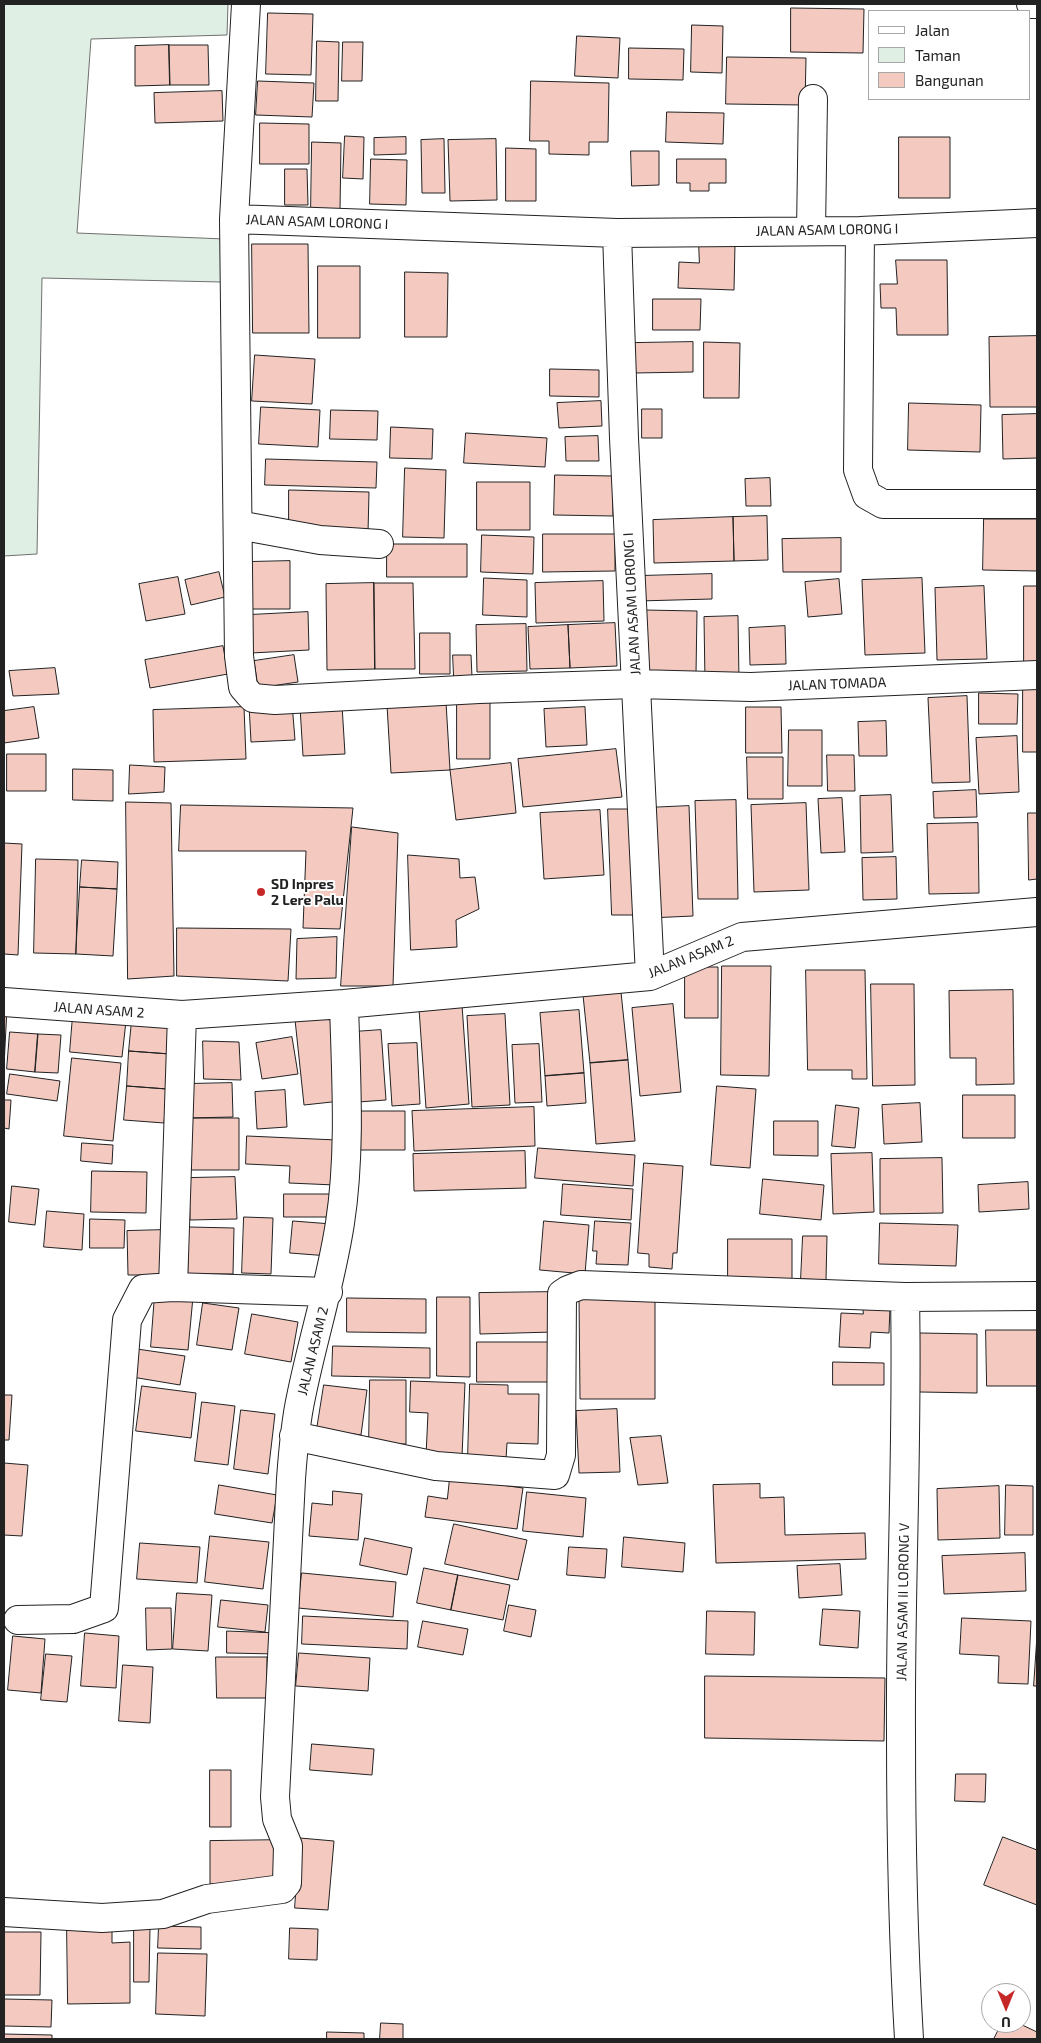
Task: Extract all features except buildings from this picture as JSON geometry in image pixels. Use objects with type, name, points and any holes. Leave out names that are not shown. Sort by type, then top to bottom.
[{"type":"street","name":"JALAN ASAM LORONG I","points":[[246,4],[234,219],[617,233],[860,231],[1037,223]]},
{"type":"street","points":[[1031,4],[1037,4]]},
{"type":"street","points":[[811,231],[813,99]]},
{"type":"street","name":"JALAN TOMADA","points":[[234,219],[240,656],[243,687],[253,698],[275,700],[306,699],[479,689],[636,684],[751,687],[1037,675]]},
{"type":"street","points":[[860,231],[858,470],[867,495],[883,504],[1037,504]]},
{"type":"street","name":"JALAN ASAM LORONG I","points":[[617,233],[650,976]]},
{"type":"street","points":[[238,526],[320,540],[379,544]]},
{"type":"street","name":"JALAN ASAM 2","points":[[4,1002],[182,1015],[344,1004],[650,976],[742,937],[1037,912]]},
{"type":"street","name":"JALAN ASAM 2","points":[[4,1912],[102,1918],[163,1914],[207,1900],[282,1888],[287,1883],[288,1846],[277,1819],[275,1797],[294,1436],[301,1396],[328,1292],[340,1221],[347,1123],[344,1004]]},
{"type":"street","points":[[172,1287],[182,1015]]},
{"type":"street","points":[[294,1436],[436,1466],[555,1475],[562,1455],[562,1294],[581,1285],[905,1297],[1037,1296]]},
{"type":"street","points":[[18,1620],[73,1619],[104,1608],[127,1320],[143,1289],[172,1287],[328,1292]]},
{"type":"street","name":"JALAN ASAM II LORONG V","points":[[905,1297],[906,1370],[901,1734],[905,1972],[909,2039]]},
{"type":"green space","points":[[4,4],[228,4],[227,35],[91,39],[77,233],[225,239],[221,282],[42,278],[37,554],[4,556]]},
{"type":"place","name":"SD Inpres 2 Lere Palu","points":[[261,892]]}]
